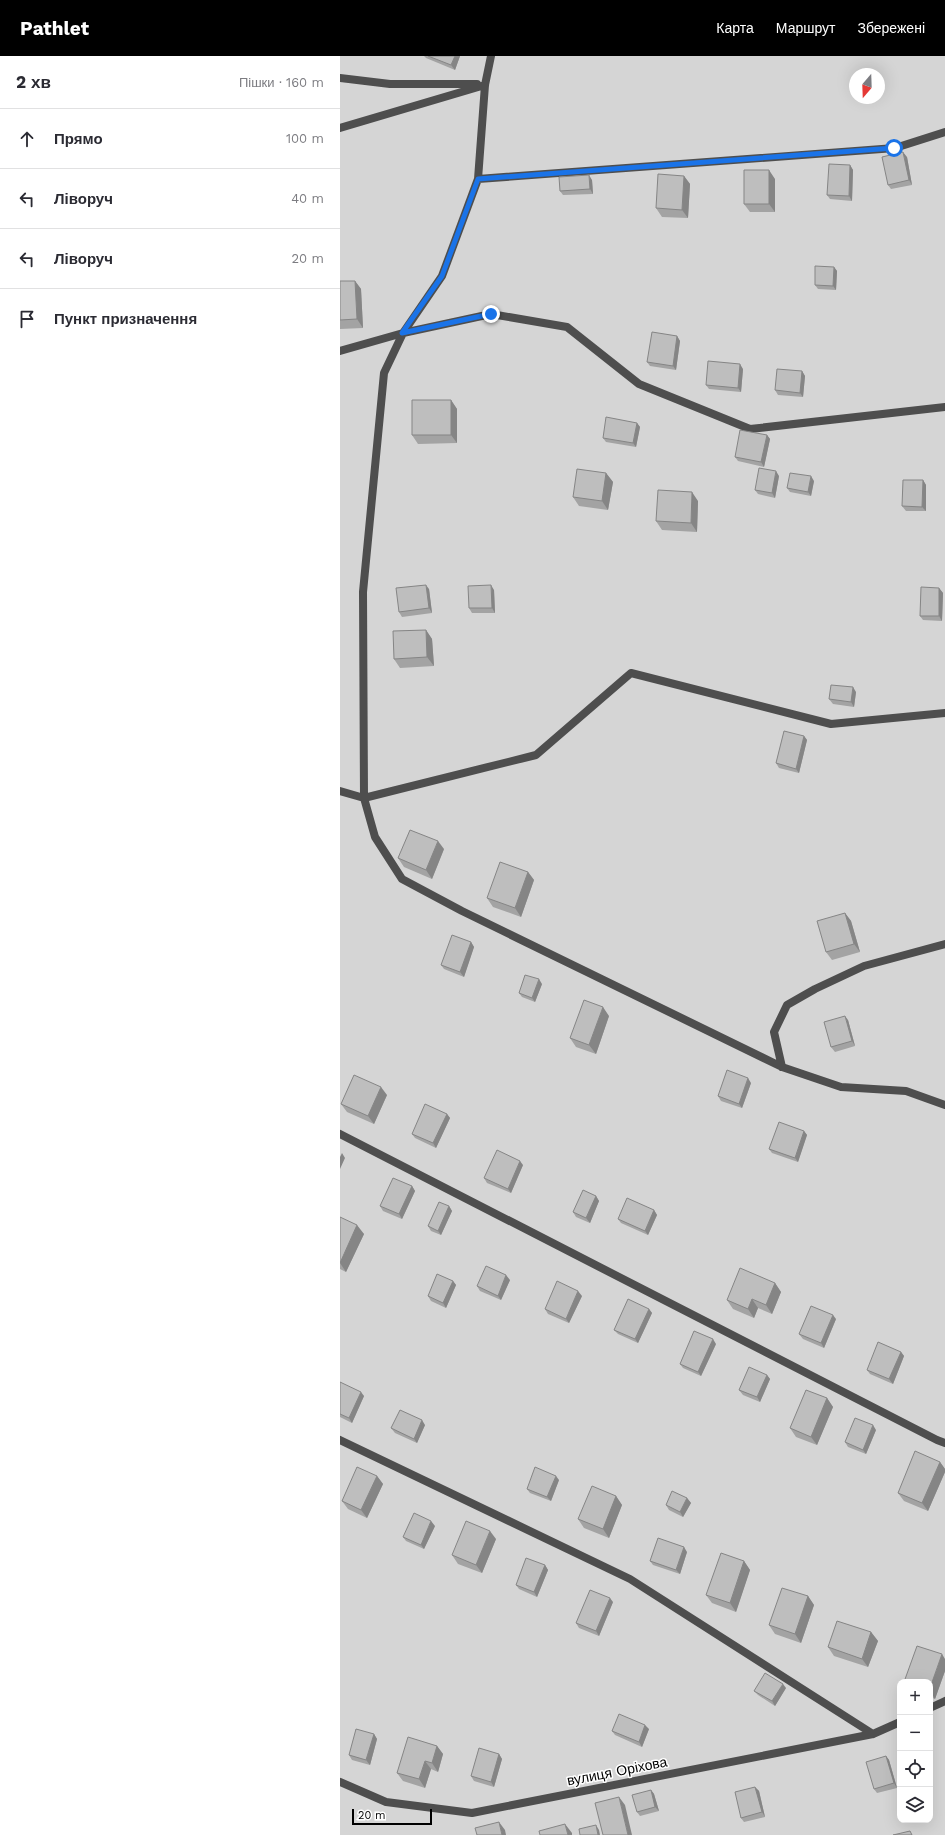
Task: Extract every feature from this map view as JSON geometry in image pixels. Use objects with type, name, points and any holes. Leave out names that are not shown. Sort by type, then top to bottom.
[{"type":"lane","points":[[491,56],[486,84],[478,179],[442,276],[402,333],[384,373],[363,592],[364,798],[375,837],[402,879],[462,911],[782,1067],[842,1087],[906,1091],[945,1105]]},
{"type":"lane","points":[[340,78],[390,84],[486,84]]},
{"type":"lane","points":[[340,128],[486,84]]},
{"type":"lane","points":[[478,179],[894,148],[945,132]]},
{"type":"lane","points":[[340,351],[402,333],[491,314],[567,327],[639,384],[750,429],[945,407]]},
{"type":"lane","points":[[340,791],[364,798],[536,755],[631,673],[832,724],[945,714]]},
{"type":"lane","points":[[782,1067],[774,1032],[788,1005],[815,989],[864,966],[945,944]]},
{"type":"lane","points":[[340,1134],[945,1443]]},
{"type":"lane","points":[[340,1440],[630,1579],[873,1734]]},
{"type":"lane","points":[[933,1707],[945,1701]]},
{"type":"lane","name":"вулиця Оріхова","points":[[340,1782],[386,1802],[472,1813],[873,1734],[897,1723]]},
{"type":"shaded area","points":[[340,56],[945,56],[945,1835],[340,1835]]},
{"type":"building","points":[[428,56],[455,56],[451,65]]},
{"type":"building","points":[[903,152],[909,180],[888,185],[882,157]]},
{"type":"building","points":[[829,164],[850,165],[849,196],[827,195]]},
{"type":"building","points":[[744,170],[769,170],[769,204],[744,204]]},
{"type":"building","points":[[658,174],[684,176],[682,210],[656,208]]},
{"type":"building","points":[[589,175],[590,189],[560,191],[559,177]]},
{"type":"building","points":[[815,266],[834,267],[833,286],[815,285]]},
{"type":"building","points":[[340,281],[355,281],[357,319],[340,320]]},
{"type":"building","points":[[652,332],[677,336],[673,366],[647,362]]},
{"type":"building","points":[[708,361],[740,364],[738,388],[706,385]]},
{"type":"building","points":[[777,369],[802,371],[800,393],[775,390]]},
{"type":"building","points":[[412,400],[451,400],[451,435],[412,435]]},
{"type":"building","points":[[606,417],[637,423],[633,443],[603,438]]},
{"type":"building","points":[[740,430],[767,435],[761,462],[735,457]]},
{"type":"building","points":[[759,468],[776,471],[772,493],[755,490]]},
{"type":"building","points":[[577,469],[606,473],[602,501],[573,497]]},
{"type":"building","points":[[790,473],[811,476],[808,492],[787,488]]},
{"type":"building","points":[[903,480],[923,480],[922,507],[902,506]]},
{"type":"building","points":[[658,490],[692,492],[691,523],[656,521]]},
{"type":"building","points":[[426,585],[429,608],[399,612],[396,588]]},
{"type":"building","points":[[491,585],[492,608],[469,608],[468,586]]},
{"type":"building","points":[[921,587],[939,588],[939,616],[920,616]]},
{"type":"building","points":[[426,630],[427,657],[394,659],[393,631]]},
{"type":"building","points":[[831,685],[853,687],[851,702],[829,699]]},
{"type":"building","points":[[784,731],[804,736],[796,769],[776,763]]},
{"type":"building","points":[[410,830],[438,841],[426,870],[398,858]]},
{"type":"building","points":[[500,862],[528,872],[515,908],[487,898]]},
{"type":"building","points":[[845,913],[854,944],[826,952],[817,921]]},
{"type":"building","points":[[452,935],[471,942],[460,972],[441,965]]},
{"type":"building","points":[[525,975],[539,979],[532,998],[519,993]]},
{"type":"building","points":[[584,1000],[603,1007],[589,1045],[570,1038]]},
{"type":"building","points":[[845,1016],[852,1041],[831,1047],[824,1022]]},
{"type":"building","points":[[727,1070],[748,1078],[739,1104],[718,1096]]},
{"type":"building","points":[[354,1075],[381,1087],[368,1116],[341,1104]]},
{"type":"building","points":[[425,1104],[447,1114],[433,1143],[412,1134]]},
{"type":"building","points":[[779,1122],[804,1131],[795,1158],[769,1149]]},
{"type":"building","points":[[497,1150],[520,1161],[508,1189],[484,1178]]},
{"type":"building","points":[[393,1178],[412,1186],[399,1214],[380,1206]]},
{"type":"building","points":[[583,1190],[596,1196],[586,1218],[573,1212]]},
{"type":"building","points":[[627,1198],[654,1210],[645,1231],[618,1219]]},
{"type":"building","points":[[439,1202],[449,1206],[438,1231],[428,1226]]},
{"type":"building","points":[[340,1217],[357,1225],[340,1263]]},
{"type":"building","points":[[486,1266],[506,1275],[498,1296],[477,1286]]},
{"type":"building","points":[[740,1268],[775,1283],[766,1305],[752,1299],[748,1309],[727,1300]]},
{"type":"building","points":[[437,1274],[453,1281],[443,1303],[428,1296]]},
{"type":"building","points":[[557,1281],[578,1291],[566,1319],[545,1309]]},
{"type":"building","points":[[628,1299],[649,1309],[635,1339],[614,1330]]},
{"type":"building","points":[[811,1306],[833,1315],[821,1343],[799,1334]]},
{"type":"building","points":[[694,1331],[713,1339],[698,1372],[680,1364]]},
{"type":"building","points":[[878,1342],[901,1352],[889,1379],[867,1370]]},
{"type":"building","points":[[749,1367],[767,1375],[757,1397],[739,1390]]},
{"type":"building","points":[[340,1382],[361,1392],[349,1418],[340,1414]]},
{"type":"building","points":[[806,1390],[827,1398],[811,1437],[790,1428]]},
{"type":"building","points":[[400,1410],[422,1420],[414,1439],[391,1428]]},
{"type":"building","points":[[855,1418],[873,1425],[863,1450],[845,1442]]},
{"type":"building","points":[[915,1451],[940,1462],[922,1503],[898,1493]]},
{"type":"building","points":[[357,1467],[377,1476],[361,1510],[342,1501]]},
{"type":"building","points":[[535,1467],[556,1476],[547,1497],[527,1489]]},
{"type":"building","points":[[592,1486],[616,1496],[603,1529],[578,1519]]},
{"type":"building","points":[[672,1491],[687,1498],[680,1512],[666,1505]]},
{"type":"building","points":[[414,1513],[431,1521],[421,1545],[403,1537]]},
{"type":"building","points":[[466,1521],[490,1531],[476,1565],[452,1555]]},
{"type":"building","points":[[658,1538],[684,1547],[676,1570],[650,1561]]},
{"type":"building","points":[[721,1553],[744,1561],[730,1603],[706,1595]]},
{"type":"building","points":[[526,1558],[545,1565],[534,1592],[516,1585]]},
{"type":"building","points":[[782,1588],[808,1596],[795,1634],[769,1625]]},
{"type":"building","points":[[590,1590],[610,1598],[596,1631],[576,1623]]},
{"type":"building","points":[[837,1621],[871,1632],[862,1659],[828,1647]]},
{"type":"building","points":[[917,1646],[942,1654],[933,1680],[905,1679]]},
{"type":"building","points":[[765,1673],[783,1684],[772,1701],[754,1691]]},
{"type":"building","points":[[619,1714],[645,1725],[639,1742],[612,1731]]},
{"type":"building","points":[[356,1729],[374,1734],[366,1760],[349,1755]]},
{"type":"building","points":[[408,1737],[437,1746],[432,1763],[425,1761],[419,1779],[397,1773]]},
{"type":"building","points":[[479,1748],[499,1754],[491,1782],[471,1776]]},
{"type":"building","points":[[886,1756],[894,1783],[874,1789],[866,1762]]},
{"type":"building","points":[[755,1787],[762,1812],[741,1818],[735,1792]]},
{"type":"building","points":[[651,1790],[655,1807],[637,1812],[632,1795]]},
{"type":"building","points":[[619,1797],[628,1835],[603,1835],[595,1803]]},
{"type":"building","points":[[499,1822],[502,1835],[477,1835],[475,1828]]},
{"type":"building","points":[[565,1824],[568,1835],[540,1835],[539,1831]]},
{"type":"building","points":[[596,1825],[598,1835],[580,1835],[579,1829]]},
{"type":"building","points":[[910,1831],[912,1835],[893,1835]]},
{"type":"route","points":[[491,314],[402,333],[442,276],[478,179],[894,148]]}]
